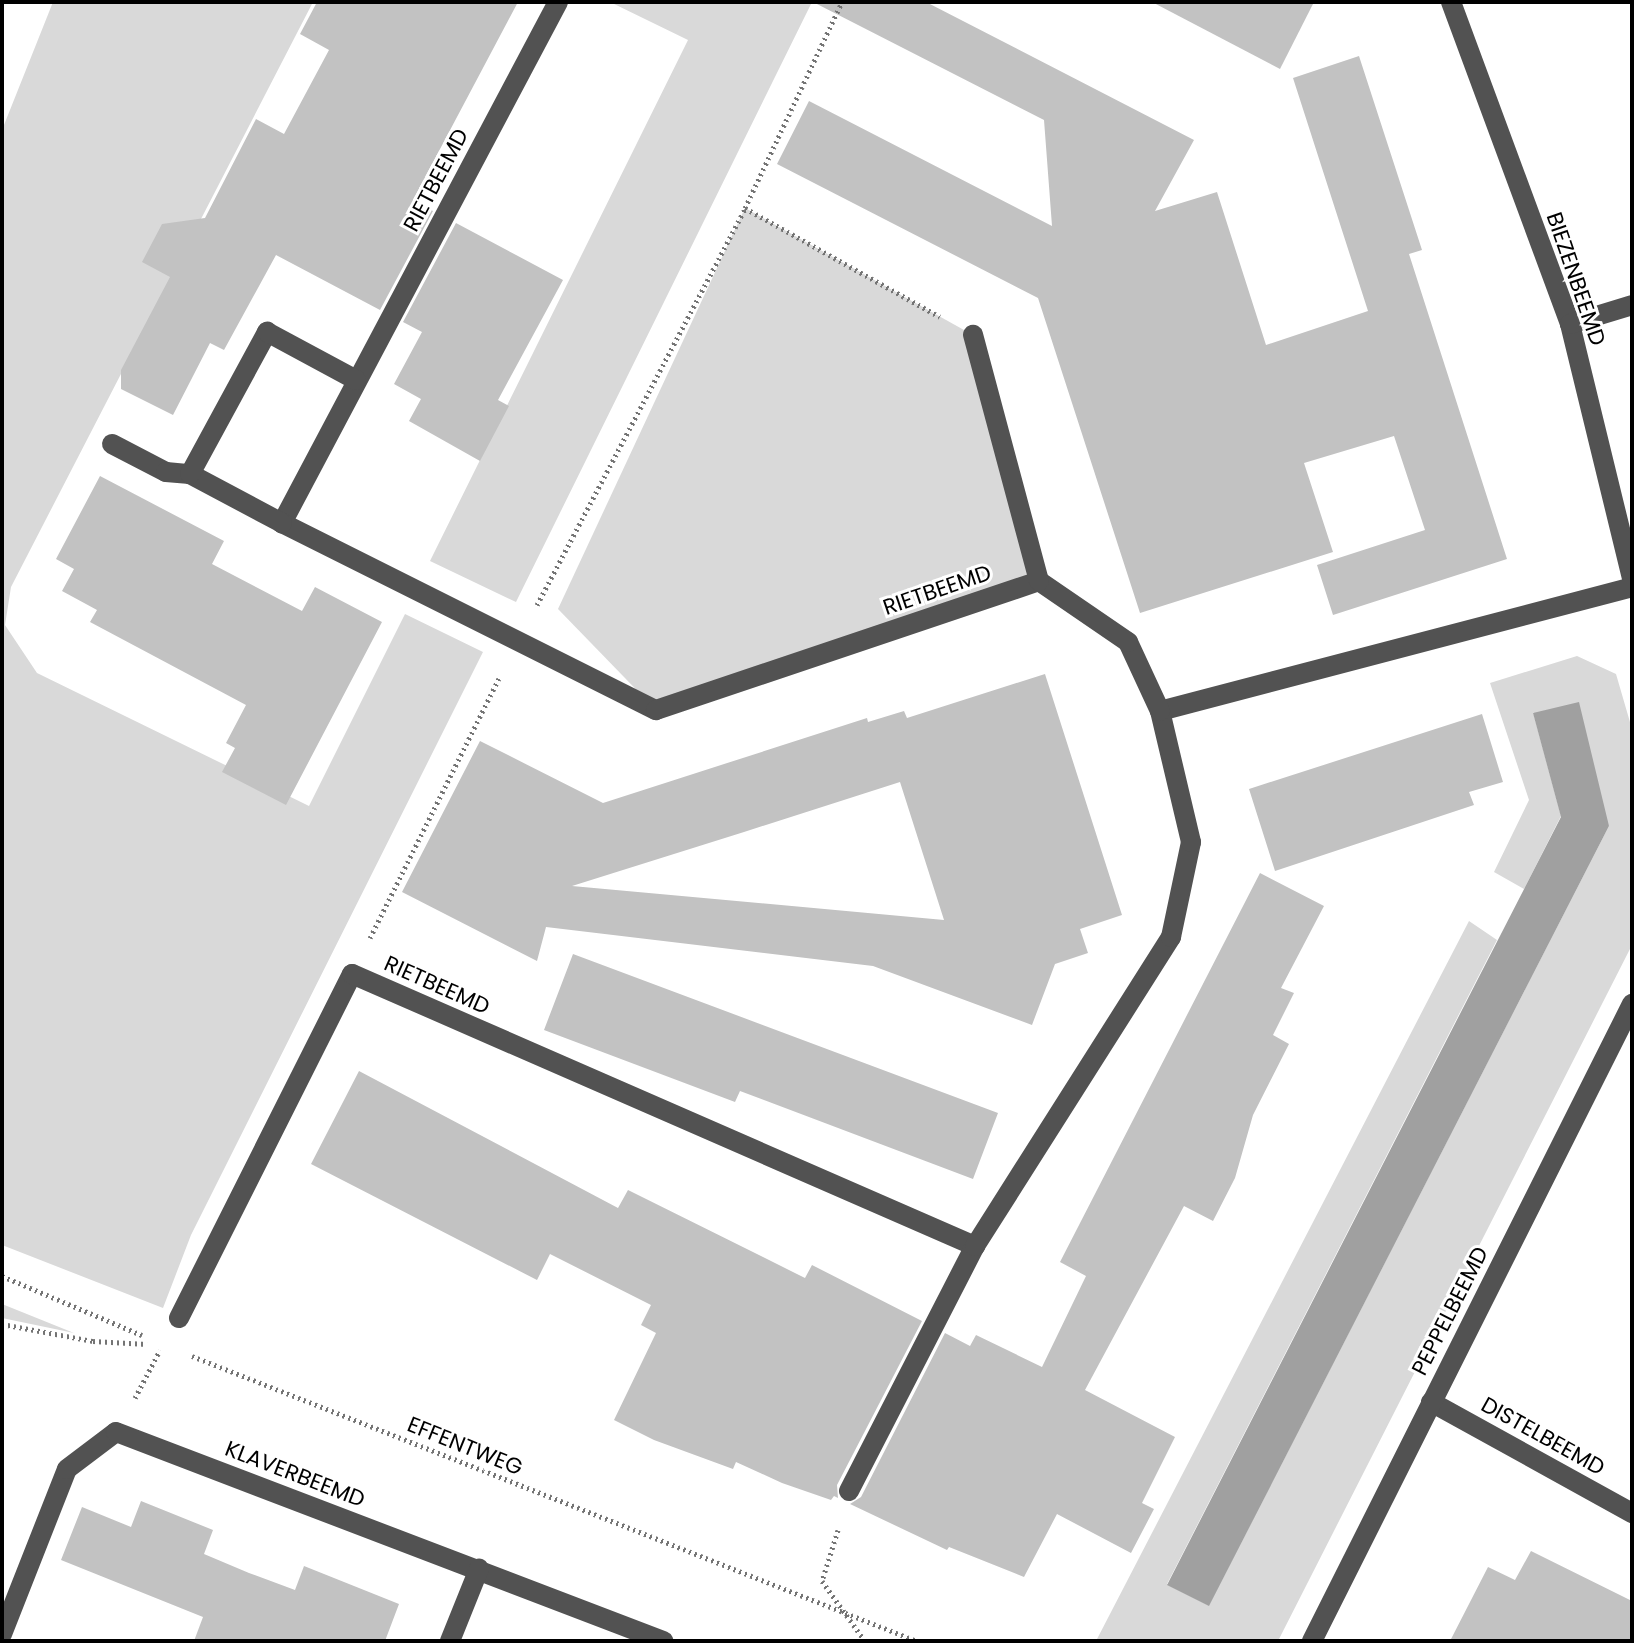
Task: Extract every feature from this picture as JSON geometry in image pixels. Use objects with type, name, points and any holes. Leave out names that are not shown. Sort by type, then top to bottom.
[{"type":"street","name":"RIETBEEMD","points":[[282,523],[558,2]]},
{"type":"street","name":"BIEZENBEEMD","points":[[1451,2],[1570,324],[1632,578]]},
{"type":"street","points":[[1570,324],[1632,305]]},
{"type":"street","points":[[190,474],[267,332],[356,380]]},
{"type":"street","points":[[849,1491],[975,1246],[1171,937],[1191,842],[1160,711],[1128,642],[1039,581],[973,335]]},
{"type":"street","name":"RIETBEEMD","points":[[112,444],[166,472],[190,474],[656,710],[1039,581]]},
{"type":"street","points":[[1160,711],[1632,587]]},
{"type":"street","name":"RIETBEEMD","points":[[179,1318],[352,974],[975,1246]]},
{"type":"street","name":"PEPPELBEEMD","points":[[1312,1641],[1632,1004]]},
{"type":"street","name":"DISTELBEEMD","points":[[1431,1402],[1632,1513]]},
{"type":"street","points":[[4,1622],[67,1469],[116,1432]]},
{"type":"street","name":"KLAVERBEEMD","points":[[116,1432],[663,1641]]},
{"type":"street","points":[[450,1641],[479,1569]]},
{"type":"path","points":[[352,974],[518,640],[745,208],[842,2]]},
{"type":"path","points":[[745,208],[973,335]]},
{"type":"path","name":"EFFENTWEG","points":[[2,1276],[164,1344],[917,1641]]},
{"type":"path","points":[[116,1432],[179,1318]]},
{"type":"path","points":[[2,1324],[93,1341],[164,1344]]},
{"type":"path","points":[[849,1491],[822,1581],[865,1641]]},
{"type":"shaded area","points":[[53,2],[313,2],[11,587],[5,625],[37,673],[309,806],[405,614],[483,652],[191,1235],[163,1308],[2,1245],[2,130]]},
{"type":"shaded area","points":[[610,2],[812,2],[516,602],[430,561],[688,40]]},
{"type":"shaded area","points":[[745,208],[973,335],[1039,581],[656,710],[558,609]]},
{"type":"shaded area","points":[[1577,656],[1616,674],[1632,729],[1632,945],[1278,1641],[1096,1641],[1469,921],[1497,940],[1167,1584],[1209,1605],[1609,826],[1533,712],[1561,816],[1524,889],[1494,872],[1529,800],[1490,683]]},
{"type":"shaded area","points":[[1579,702],[1609,826],[1209,1606],[1167,1585],[1561,817],[1533,713]]},
{"type":"shaded area","points":[[2,1304],[74,1333],[2,1318]]},
{"type":"building","points":[[317,2],[518,2],[413,200],[433,211],[380,310],[276,255],[224,350],[210,343],[173,415],[121,389],[121,370],[170,277],[142,262],[162,224],[205,218],[256,119],[284,134],[329,50],[300,34]]},
{"type":"building","points":[[813,2],[926,2],[1194,140],[1155,211],[1217,192],[1266,345],[1368,311],[1293,78],[1359,56],[1422,250],[1409,254],[1507,559],[1333,615],[1317,565],[1425,530],[1394,436],[1304,463],[1333,552],[1140,613],[1038,298],[777,164],[809,101],[1052,226],[1044,120]]},
{"type":"building","points":[[1152,2],[1314,2],[1280,69]]},
{"type":"building","points":[[456,223],[563,280],[498,400],[509,406],[480,461],[409,421],[421,399],[394,384],[422,332],[403,322]]},
{"type":"building","points":[[100,476],[224,541],[212,564],[302,611],[315,587],[382,622],[286,805],[222,772],[235,748],[226,743],[246,705],[90,622],[97,610],[62,591],[74,569],[56,559]]},
{"type":"building","points":[[1045,674],[1122,915],[1080,929],[1088,953],[1055,964],[1032,1025],[873,966],[546,927],[537,961],[402,892],[480,741],[603,803],[867,718],[868,722],[904,711],[907,718]],"holes":[[[900,782],[944,920],[572,886]]]},
{"type":"building","points":[[1482,714],[1503,782],[1469,792],[1474,805],[1275,871],[1249,789]]},
{"type":"building","points":[[1260,873],[1324,906],[1281,988],[1294,993],[1273,1035],[1289,1044],[1253,1115],[1235,1178],[1213,1221],[1184,1206],[1085,1390],[1175,1437],[1142,1503],[1154,1509],[1131,1553],[1057,1514],[1024,1577],[949,1547],[947,1550],[850,1504],[861,1497],[945,1333],[970,1346],[976,1335],[1042,1367],[1086,1276],[1060,1262]]},
{"type":"building","points":[[573,954],[998,1113],[973,1179],[740,1091],[735,1102],[544,1030]]},
{"type":"building","points":[[359,1071],[618,1208],[628,1190],[805,1278],[812,1265],[922,1321],[837,1485],[838,1498],[834,1496],[831,1500],[782,1483],[736,1462],[733,1469],[654,1440],[614,1420],[656,1333],[641,1325],[651,1305],[550,1254],[537,1280],[311,1164]]},
{"type":"building","points":[[141,1501],[213,1530],[204,1554],[249,1573],[295,1590],[304,1566],[399,1604],[385,1641],[194,1641],[203,1617],[61,1560],[82,1507],[131,1527]]},
{"type":"building","points":[[1531,1551],[1632,1601],[1632,1641],[1450,1641],[1488,1567],[1515,1580]]}]
